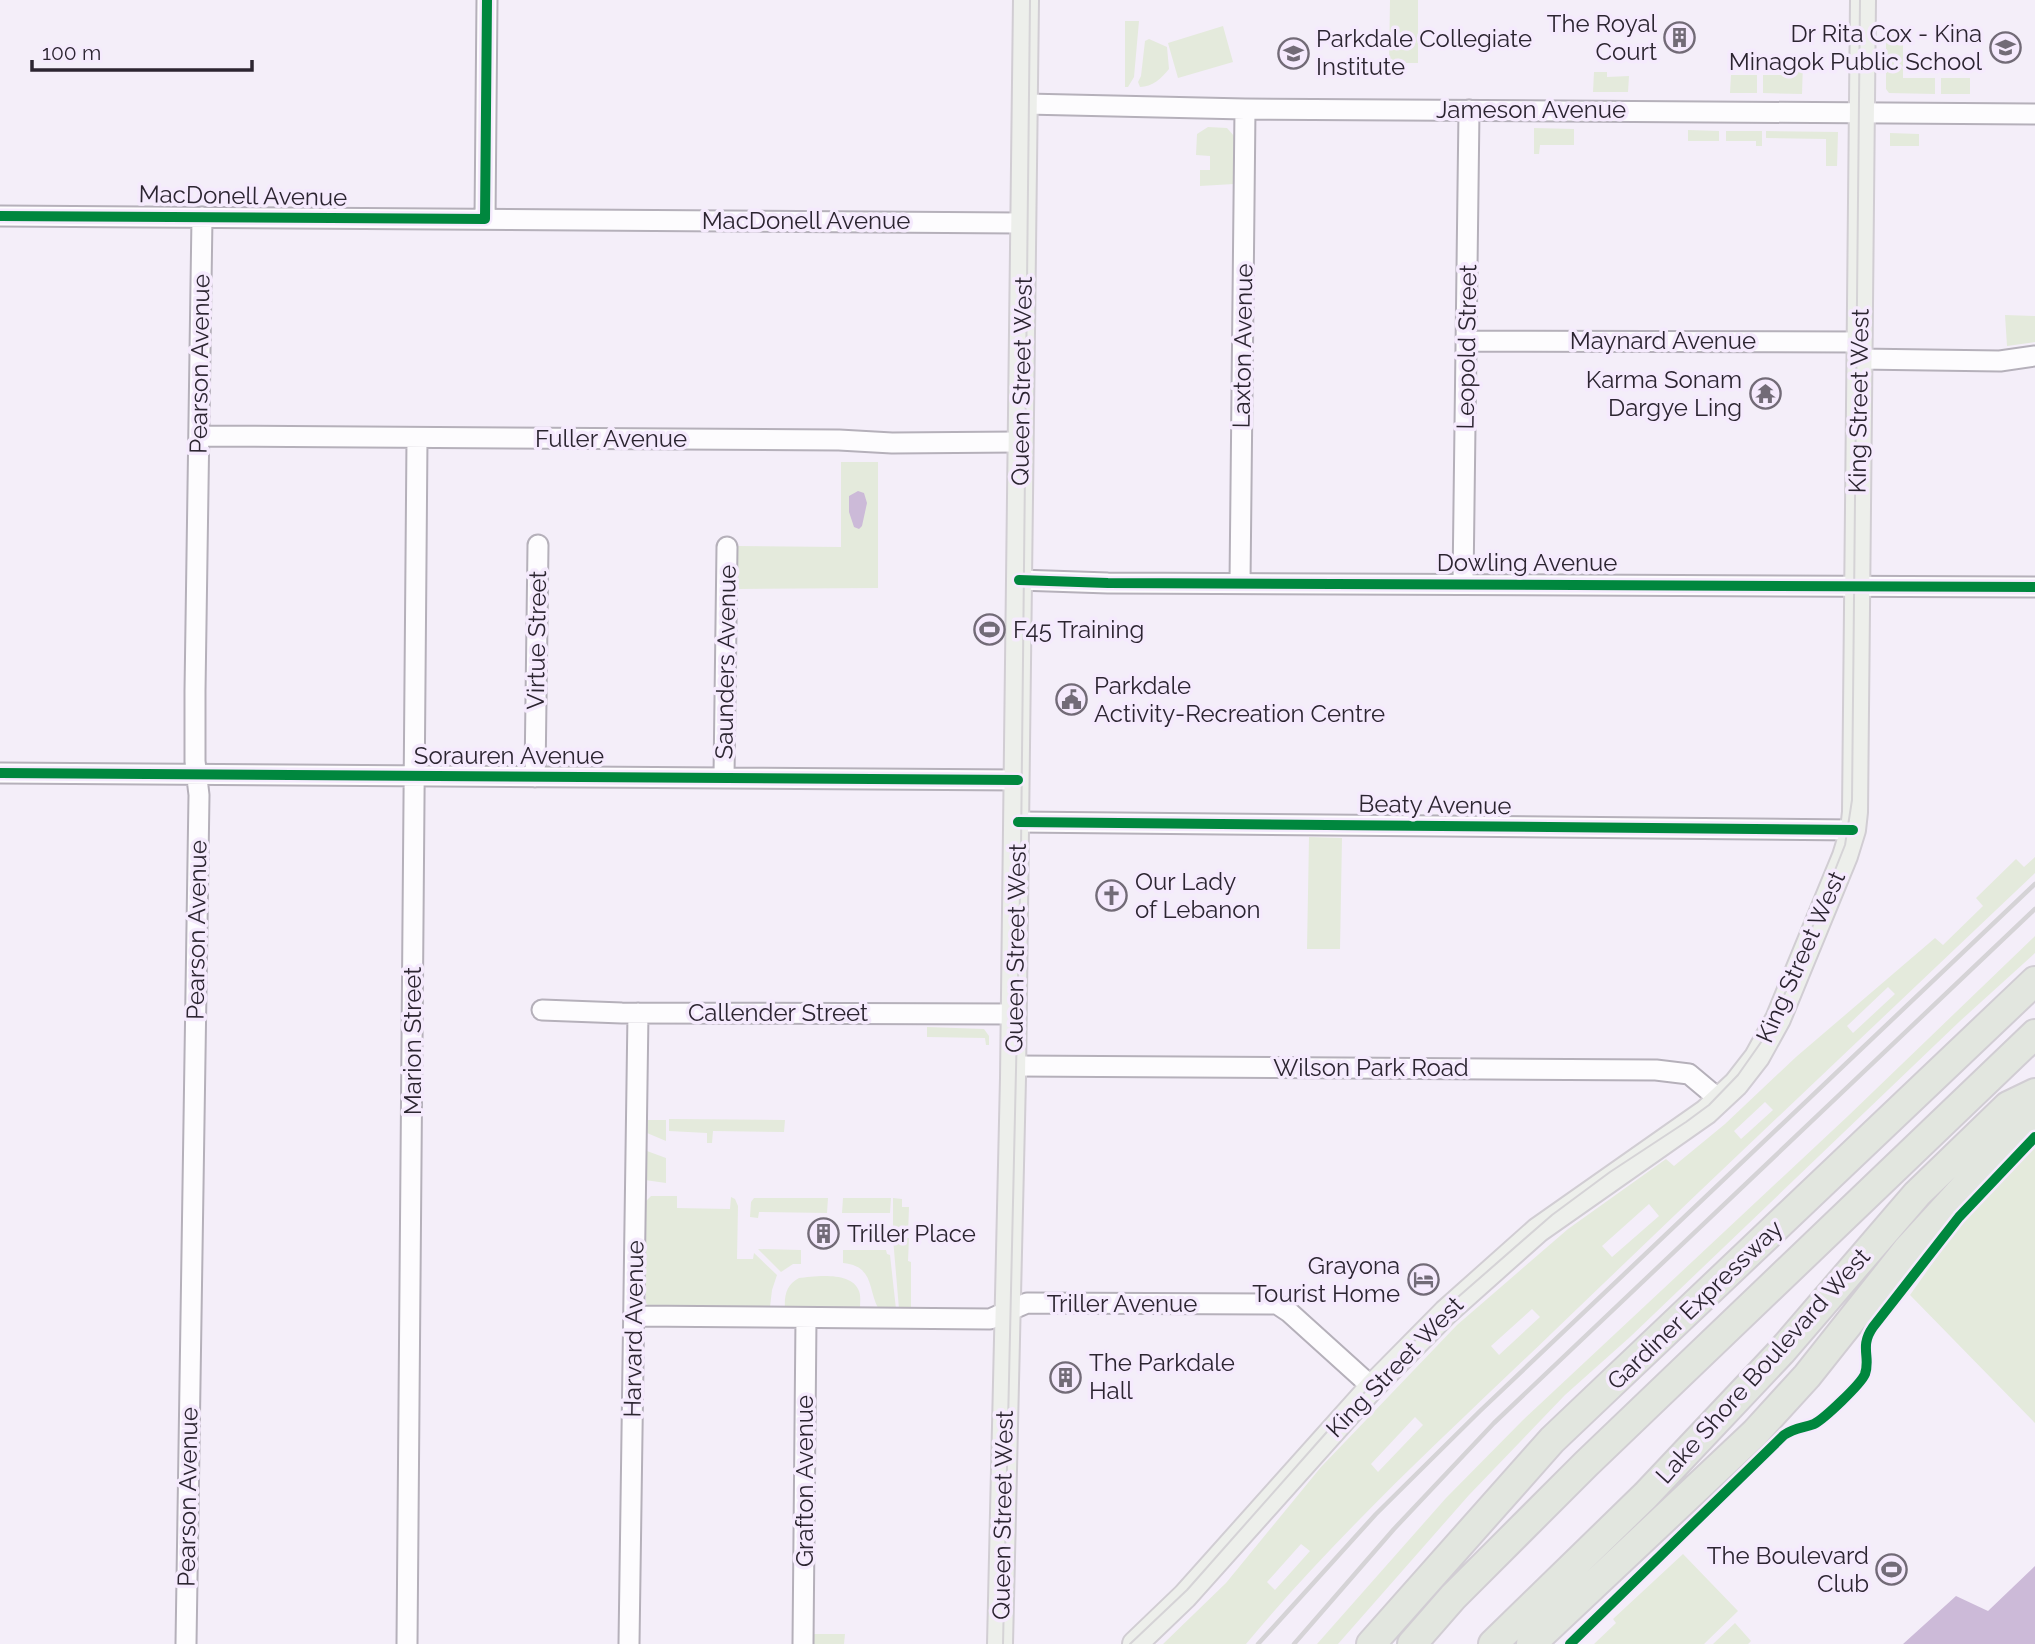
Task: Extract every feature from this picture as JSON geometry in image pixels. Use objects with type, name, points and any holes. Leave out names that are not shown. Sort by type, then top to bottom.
[{"type":"highway","name":"Gardiner Expressway","points":[[1371,1644],[1552,1440],[2035,981]]},
{"type":"highway","name":"Gardiner Expressway","points":[[1412,1644],[1453,1597],[1586,1464],[2035,1034]]},
{"type":"highway","name":"Lake Shore Boulevard West","points":[[1493,1644],[1646,1495],[1772,1362],[1917,1194],[2008,1105],[2035,1093]]},
{"type":"highway","name":"Lake Shore Boulevard West","points":[[1531,1644],[1755,1433],[1807,1376],[1907,1251],[2022,1123],[2035,1102]]},
{"type":"main road","name":"Queen Street West","points":[[1000,1644],[1014,1066],[1027,0]]},
{"type":"main road","name":"King Street West","points":[[1135,1644],[1209,1571],[1372,1387],[1447,1312],[1538,1230],[1720,1100],[1757,1058],[1779,1019],[1853,830],[1856,790],[1863,0]]},
{"type":"street","points":[[485,219],[487,0]]},
{"type":"street","name":"Jameson Avenue","points":[[1026,104],[1245,109],[2035,114]]},
{"type":"street","name":"Laxton Avenue","points":[[1240,583],[1245,109]]},
{"type":"street","name":"Leopold Street","points":[[1463,584],[1469,110]]},
{"type":"street","name":"MacDonell Avenue","points":[[0,216],[1024,223]]},
{"type":"street","name":"Pearson Avenue","points":[[186,1644],[199,795],[195,691],[202,217]]},
{"type":"street","name":"Maynard Avenue","points":[[1467,341],[1859,350],[2000,361],[2035,356]]},
{"type":"street","name":"Fuller Avenue","points":[[199,436],[1022,442]]},
{"type":"street","name":"Marion Street","points":[[407,1644],[417,439]]},
{"type":"street","name":"Virtue Street","points":[[535,777],[538,545]]},
{"type":"street","name":"Saunders Avenue","points":[[724,776],[727,547]]},
{"type":"street","name":"Dowling Avenue","points":[[1019,580],[2035,587]]},
{"type":"street","name":"Sorauren Avenue","points":[[0,774],[724,776],[1018,780]]},
{"type":"street","name":"Beaty Avenue","points":[[1018,822],[1853,830]]},
{"type":"street","name":"Callender Street","points":[[542,1010],[638,1013],[1014,1014]]},
{"type":"street","name":"Harvard Avenue","points":[[629,1644],[638,1013]]},
{"type":"street","name":"Wilson Park Road","points":[[1014,1066],[1656,1070],[1689,1074],[1720,1100]]},
{"type":"street","name":"Triller Avenue","points":[[634,1315],[990,1319],[1027,1303],[1277,1304],[1372,1387]]},
{"type":"street","name":"Grafton Avenue","points":[[803,1636],[806,1318]]},
{"type":"shaded area","points":[[1390,0],[1418,0],[1418,63],[1389,63]]},
{"type":"shaded area","points":[[1125,21],[1139,21],[1134,77],[1128,87],[1125,87]]},
{"type":"shaded area","points":[[1223,26],[1233,62],[1178,78],[1168,43]]},
{"type":"shaded area","points":[[1886,35],[1903,35],[1903,78],[1935,78],[1935,94],[1889,93],[1886,89]]},
{"type":"shaded area","points":[[1149,39],[1167,47],[1169,69],[1156,81],[1140,87],[1138,82],[1145,41]]},
{"type":"shaded area","points":[[1795,62],[1803,62],[1802,94],[1763,93],[1763,75],[1795,75]]},
{"type":"shaded area","points":[[1594,72],[1607,72],[1607,77],[1629,76],[1628,92],[1593,92]]},
{"type":"shaded area","points":[[1731,75],[1757,75],[1757,93],[1730,93]]},
{"type":"shaded area","points":[[1941,78],[1970,78],[1970,94],[1941,94]]},
{"type":"shaded area","points":[[1208,127],[1227,128],[1234,136],[1234,184],[1200,186],[1200,170],[1210,170],[1210,156],[1196,155],[1197,134]]},
{"type":"shaded area","points":[[1534,128],[1574,129],[1574,145],[1540,145],[1539,154],[1534,154]]},
{"type":"shaded area","points":[[1688,130],[1719,131],[1719,141],[1688,141]]},
{"type":"shaded area","points":[[1726,131],[1762,131],[1762,146],[1756,146],[1756,141],[1726,141]]},
{"type":"shaded area","points":[[1766,131],[1838,132],[1837,166],[1826,166],[1826,139],[1766,138]]},
{"type":"shaded area","points":[[1890,133],[1919,134],[1919,146],[1890,146]]},
{"type":"shaded area","points":[[2005,315],[2035,316],[2035,342],[2007,346]]},
{"type":"shaded area","points":[[841,462],[878,462],[878,588],[738,589],[738,546],[841,547]]},
{"type":"shaded area","points":[[858,491],[864,493],[867,503],[859,529],[854,527],[849,512],[849,496]]},
{"type":"shaded area","points":[[1309,837],[1342,838],[1340,949],[1307,949]]},
{"type":"shaded area","points":[[2035,857],[2035,873],[1395,1484],[1319,1562],[1246,1644],[1163,1644],[1226,1583],[1321,1467],[1457,1325],[1568,1229],[1666,1159],[1674,1166],[1935,938],[1943,945],[1983,906],[1976,898],[2016,859],[2024,867]],"holes":[[[1888,987],[1895,994],[1853,1033],[1847,1026]],[[1765,1102],[1773,1110],[1741,1139],[1734,1131]],[[1649,1204],[1659,1216],[1612,1257],[1602,1246]],[[1532,1309],[1540,1317],[1499,1355],[1491,1346]],[[1415,1417],[1423,1425],[1378,1472],[1371,1464]],[[1301,1544],[1310,1551],[1275,1590],[1267,1582]]]},
{"type":"shaded area","points":[[2035,936],[2035,953],[1959,1022],[1630,1337],[1565,1395],[1469,1495],[1338,1644],[1317,1644],[1446,1498],[1523,1420],[1848,1116]]},
{"type":"shaded area","points":[[927,1027],[984,1029],[989,1036],[989,1045],[986,1045],[985,1038],[927,1037]]},
{"type":"shaded area","points":[[669,1119],[785,1120],[784,1132],[713,1131],[712,1143],[707,1143],[707,1133],[669,1131]]},
{"type":"shaded area","points":[[645,1120],[666,1120],[666,1141],[647,1133]]},
{"type":"shaded area","points":[[2035,1143],[2035,1423],[1910,1295],[1968,1213]]},
{"type":"shaded area","points":[[647,1151],[666,1158],[666,1183],[645,1180]]},
{"type":"shaded area","points":[[651,1196],[677,1196],[677,1208],[730,1209],[731,1197],[735,1199],[738,1206],[737,1259],[753,1259],[754,1253],[777,1275],[770,1307],[649,1306],[646,1303],[646,1295],[643,1295],[645,1202]]},
{"type":"shaded area","points":[[754,1198],[828,1198],[827,1213],[759,1212],[758,1218],[750,1217],[751,1202]]},
{"type":"shaded area","points":[[843,1198],[891,1198],[890,1213],[842,1213]]},
{"type":"shaded area","points":[[893,1198],[902,1199],[902,1207],[909,1207],[908,1234],[893,1234]]},
{"type":"shaded area","points":[[893,1238],[909,1238],[911,1309],[899,1309]]},
{"type":"shaded area","points":[[758,1249],[801,1250],[801,1264],[793,1264],[781,1272]]},
{"type":"shaded area","points":[[843,1250],[886,1250],[890,1255],[896,1309],[878,1308],[865,1274],[853,1265],[843,1263]]},
{"type":"shaded area","points":[[832,1276],[849,1280],[859,1291],[860,1308],[785,1308],[787,1290],[799,1278]]},
{"type":"shaded area","name":"The Boulevard Club","points":[[1683,1554],[1738,1611],[1704,1644],[1594,1644],[1616,1623],[1613,1619]]},
{"type":"shaded area","points":[[2035,1566],[2035,1644],[1903,1644],[1956,1596],[1988,1611]]},
{"type":"shaded area","points":[[1735,1623],[1751,1641],[1748,1644],[1713,1644]]},
{"type":"shaded area","points":[[813,1634],[845,1634],[844,1644],[813,1644]]},
{"type":"tram line","points":[[1003,1644],[1021,849],[1030,0]]},
{"type":"tram line","points":[[1130,1644],[1187,1590],[1333,1425],[1450,1304],[1552,1215],[1709,1105],[1738,1075],[1764,1038],[1792,978],[1845,845],[1852,800],[1860,0]]},
{"type":"railway","points":[[1258,1644],[1376,1514],[1480,1411],[2035,884]]},
{"type":"railway","points":[[1294,1644],[1394,1529],[1494,1423],[2035,909]]},
{"type":"cycle path","points":[[0,216],[485,219],[487,0]]},
{"type":"cycle path","points":[[1019,580],[1108,583],[2035,587]]},
{"type":"cycle path","points":[[0,773],[1018,780]]},
{"type":"cycle path","points":[[1018,822],[1853,830]]},
{"type":"cycle path","points":[[1570,1644],[1784,1435],[1819,1421],[1857,1385],[1865,1374],[1867,1340],[1873,1327],[1959,1217],[2035,1137]]},
{"type":"place","name":"The Royal Court","points":[[1680,38]]},
{"type":"place","name":"Dr Rita Cox - Kina Minagok Public School","points":[[2005,48]]},
{"type":"place","name":"Parkdale Collegiate Institute","points":[[1293,53]]},
{"type":"place","name":"Karma Sonam Dargye Ling","points":[[1765,394]]},
{"type":"place","name":"F45 Training","points":[[990,630]]},
{"type":"place","name":"Parkdale Activity-Recreation Centre","points":[[1071,700]]},
{"type":"place","name":"Our Lady of Lebanon","points":[[1112,896]]},
{"type":"place","name":"Triller Place","points":[[824,1234]]},
{"type":"place","name":"Grayona Tourist Home","points":[[1423,1280]]},
{"type":"place","name":"The Parkdale Hall","points":[[1066,1377]]},
{"type":"place","name":"The Boulevard Club","points":[[1892,1570]]}]
